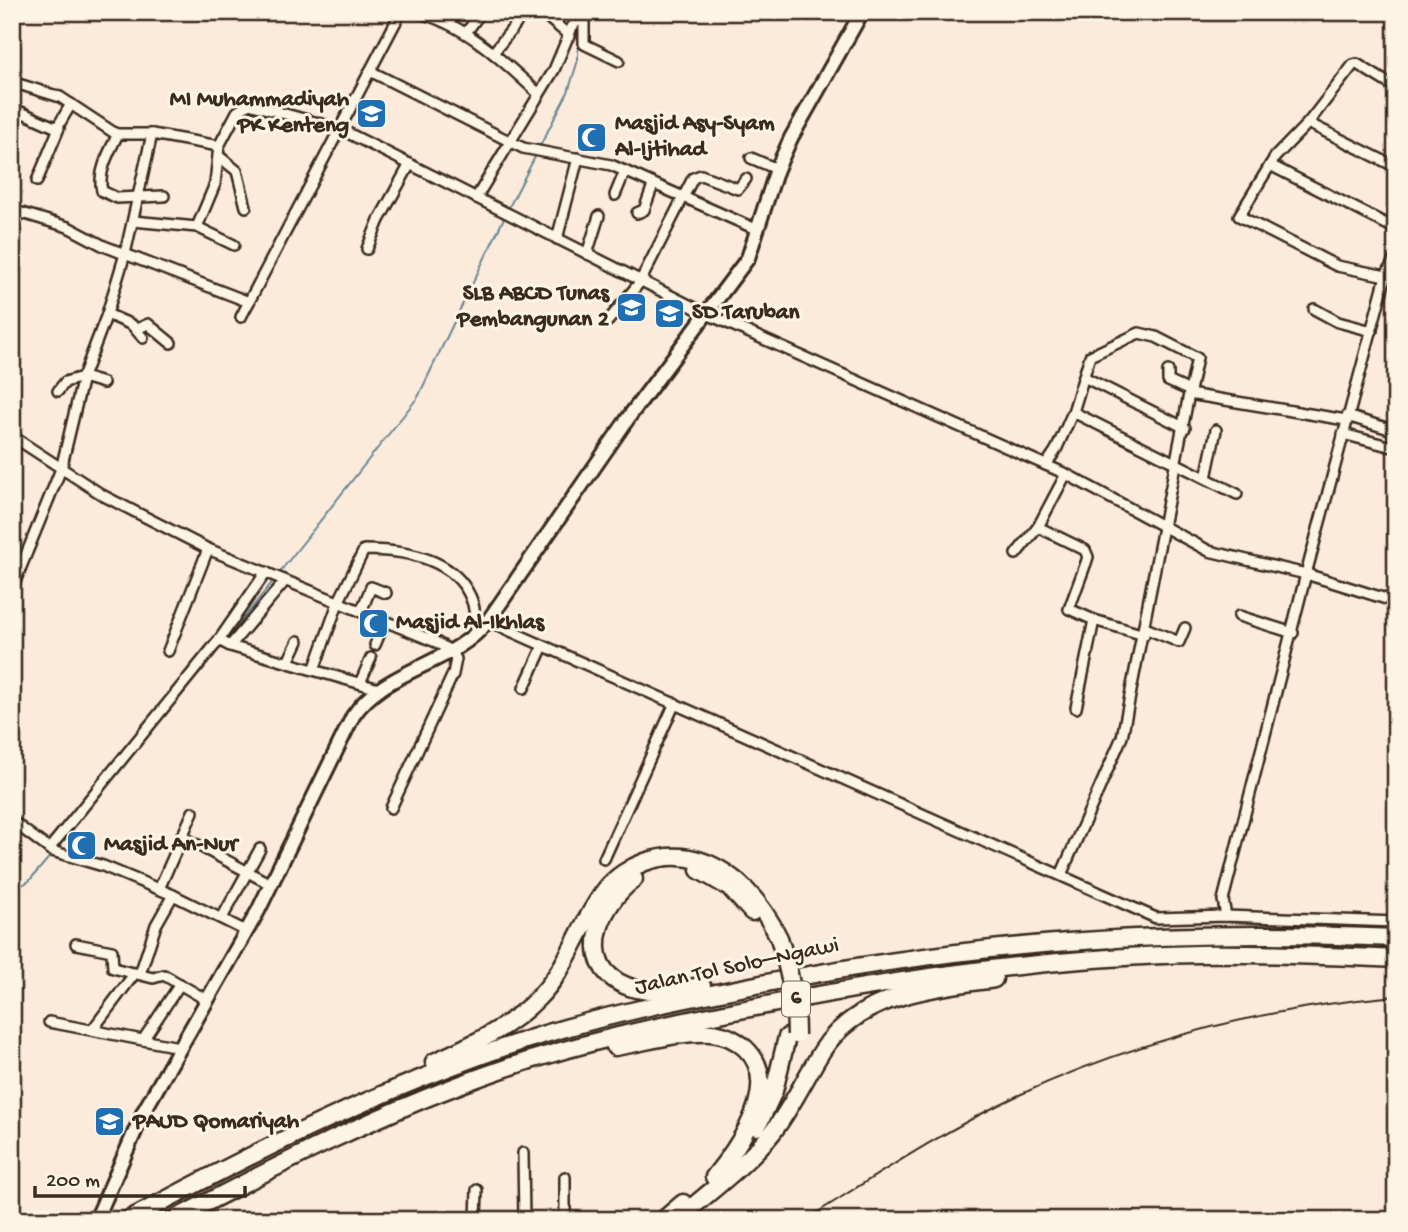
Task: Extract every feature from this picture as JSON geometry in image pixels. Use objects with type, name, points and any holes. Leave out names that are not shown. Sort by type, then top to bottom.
[{"type":"highway","points":[[317,1124],[400,1078],[480,1040],[520,1014],[554,979],[604,891],[639,864],[674,857],[714,864],[743,885],[771,921],[791,1036],[775,1091],[762,1120],[719,1177],[677,1220]]},
{"type":"highway","points":[[774,940],[730,888],[701,870],[674,867],[650,871],[621,888],[603,912],[597,935],[600,959],[613,978],[624,985],[653,992],[860,964]]},
{"type":"highway","name":"Jalan Tol Solo–Ngawi","points":[[128,1220],[317,1124],[393,1089],[528,1039],[684,999],[860,964],[964,950],[1132,936],[1286,934],[1396,938]]},
{"type":"highway","name":"Jalan Tol Solo–Ngawi","points":[[173,1220],[361,1127],[458,1085],[539,1057],[607,1039],[863,986],[1030,964],[1244,954],[1396,959]]},
{"type":"highway","points":[[663,1220],[770,1135],[787,1112],[823,1049],[835,1034],[863,1012],[897,997],[954,985],[1142,957]]},
{"type":"highway","points":[[458,1085],[589,1052],[692,1034],[726,1035],[750,1053],[760,1080],[750,1122],[719,1177]]},
{"type":"main road","points":[[96,1220],[144,1111],[271,885],[347,727],[365,699],[379,689],[452,652],[475,636],[488,621],[705,313],[748,258],[790,138],[862,12]]},
{"type":"street","points":[[241,317],[401,12]]},
{"type":"street","points":[[415,12],[466,33],[539,94]]},
{"type":"street","points":[[466,33],[481,12]]},
{"type":"street","points":[[541,12],[570,36]]},
{"type":"street","points":[[476,198],[581,18]]},
{"type":"street","points":[[581,18],[584,44],[619,61]]},
{"type":"street","points":[[493,53],[516,24]]},
{"type":"street","points":[[1386,276],[1337,266],[1240,218],[1239,215],[1270,165],[1353,65],[1357,64],[1396,88]]},
{"type":"street","points":[[370,71],[511,142],[538,152],[611,164],[682,199],[758,230]]},
{"type":"street","points":[[12,82],[54,94],[118,134],[152,134],[219,146]]},
{"type":"street","points":[[37,181],[71,104]]},
{"type":"street","points":[[197,227],[211,198],[220,157],[219,146],[237,112],[249,104],[340,129],[640,282],[1066,474],[1165,529],[1215,553],[1306,574],[1396,602]]},
{"type":"street","points":[[12,108],[59,128]]},
{"type":"street","points":[[1307,123],[1396,167]]},
{"type":"street","points":[[118,134],[106,161],[100,187],[110,196],[164,196]]},
{"type":"street","points":[[12,589],[61,468],[83,377],[107,314],[125,254],[152,134]]},
{"type":"street","points":[[220,157],[237,171],[246,207]]},
{"type":"street","points":[[557,239],[578,158]]},
{"type":"street","points":[[751,158],[777,169]]},
{"type":"street","points":[[367,249],[410,164]]},
{"type":"street","points":[[1270,165],[1396,229]]},
{"type":"street","points":[[615,195],[625,171]]},
{"type":"street","points":[[608,321],[640,282],[682,199],[697,176],[738,189],[746,179]]},
{"type":"street","points":[[638,213],[643,211],[653,185]]},
{"type":"street","points":[[12,210],[68,227],[125,254],[249,302]]},
{"type":"street","points":[[587,254],[599,216]]},
{"type":"street","points":[[133,221],[197,227],[234,245]]},
{"type":"street","points":[[1226,916],[1223,900],[1306,574],[1386,276],[1394,261]]},
{"type":"street","points":[[1314,309],[1338,322],[1372,331]]},
{"type":"street","points":[[107,314],[136,329],[143,338]]},
{"type":"street","points":[[136,329],[148,324],[171,343]]},
{"type":"street","points":[[1046,465],[1056,450],[1073,412],[1090,356],[1142,333],[1196,356],[1198,363],[1123,734],[1061,875]]},
{"type":"street","points":[[1168,371],[1170,382],[1190,393],[1347,418],[1396,431]]},
{"type":"street","points":[[58,391],[65,382],[83,377],[103,383]]},
{"type":"street","points":[[1084,377],[1185,428]]},
{"type":"street","points":[[1073,412],[1237,494]]},
{"type":"street","points":[[1206,478],[1216,430]]},
{"type":"street","points":[[1343,435],[1396,448]]},
{"type":"street","points":[[12,436],[104,496],[208,549],[436,642],[452,652],[456,659],[453,674],[391,808]]},
{"type":"street","points":[[1016,554],[1038,527],[1066,474]]},
{"type":"street","points":[[1038,527],[1087,552],[1069,609],[1094,620],[1145,631],[1179,642],[1185,628]]},
{"type":"street","points":[[168,651],[208,549]]},
{"type":"street","points":[[314,670],[338,603],[363,550],[419,556],[441,566],[470,594],[475,636]]},
{"type":"street","points":[[50,850],[276,577]]},
{"type":"street","points":[[224,643],[276,577]]},
{"type":"street","points":[[361,612],[371,587],[386,593]]},
{"type":"street","points":[[1239,616],[1293,633]]},
{"type":"street","points":[[1076,708],[1094,620]]},
{"type":"street","points":[[375,645],[385,621]]},
{"type":"street","points":[[488,621],[1156,918],[1226,916],[1396,922]]},
{"type":"street","points":[[288,662],[298,641]]},
{"type":"street","points":[[224,643],[379,689]]},
{"type":"street","points":[[524,688],[543,646]]},
{"type":"street","points":[[360,683],[371,658]]},
{"type":"street","points":[[604,859],[675,703]]},
{"type":"street","points":[[159,888],[193,812]]},
{"type":"street","points":[[12,821],[50,850],[92,862],[159,888],[246,931]]},
{"type":"street","points":[[181,836],[271,885]]},
{"type":"street","points":[[222,918],[260,849]]},
{"type":"street","points":[[93,1029],[137,974],[156,925],[173,895]]},
{"type":"street","points":[[76,944],[112,951],[113,968],[153,978],[164,975],[205,999]]},
{"type":"street","points":[[143,1040],[180,984]]},
{"type":"street","points":[[50,1022],[179,1047]]},
{"type":"street","points":[[523,1153],[524,1220]]},
{"type":"street","points":[[565,1177],[565,1220]]},
{"type":"street","points":[[477,1191],[477,1220]]},
{"type":"waterway","points":[[539,148],[568,92],[578,60],[578,26]]},
{"type":"waterway","points":[[507,211],[537,153]]},
{"type":"waterway","points":[[279,573],[418,397],[505,216]]},
{"type":"waterway","points":[[231,634],[274,580]]},
{"type":"waterway","points":[[55,850],[222,645]]},
{"type":"waterway","points":[[12,891],[29,881],[52,854]]},
{"type":"railway","points":[[805,1220],[962,1124],[1017,1096],[1108,1058],[1250,1018],[1347,1001],[1396,996]]},
{"type":"place","name":"MI Muhammadiyah PK Kenteng","points":[[372,113]]},
{"type":"place","name":"Masjid Asy-Syam Al-Ijtihad","points":[[592,137]]},
{"type":"place","name":"SLB ABCD Tunas Pembangunan 2","points":[[632,307]]},
{"type":"place","name":"SD Taruban","points":[[669,313]]},
{"type":"place","name":"Masjid Al-Ikhlas","points":[[373,623]]},
{"type":"place","name":"Masjid An-Nur","points":[[81,845]]},
{"type":"place","name":"PAUD Qomariyah","points":[[110,1122]]}]
